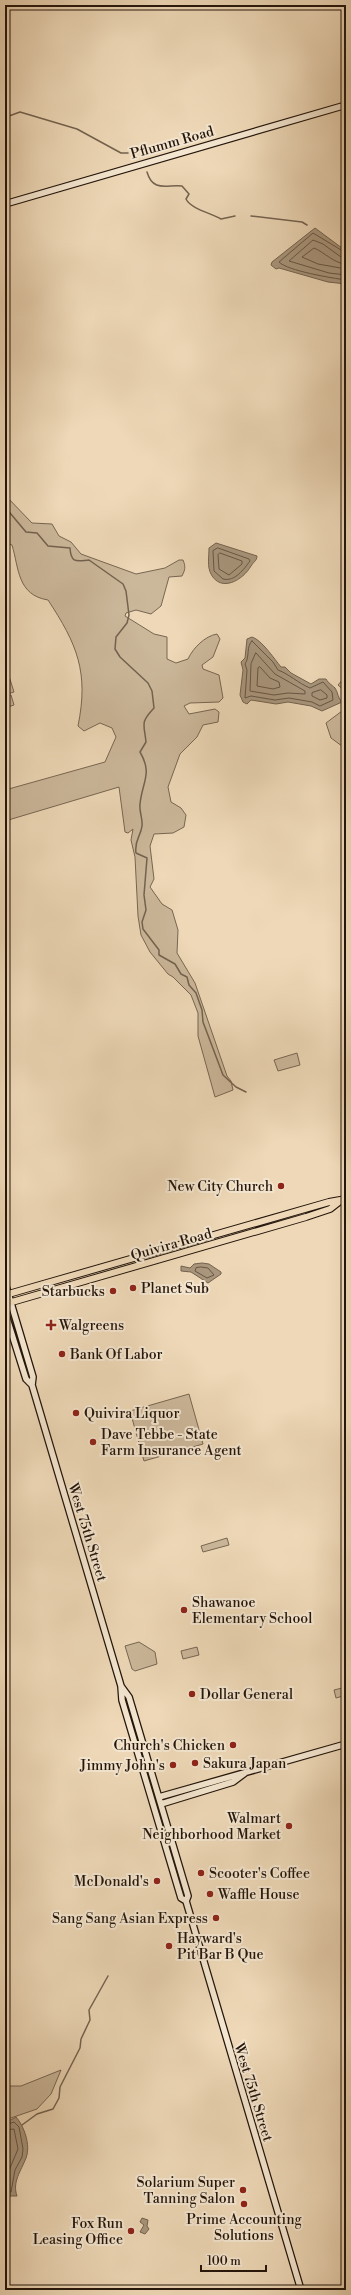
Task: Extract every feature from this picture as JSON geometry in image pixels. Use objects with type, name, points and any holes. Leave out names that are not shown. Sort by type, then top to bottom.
[{"type":"main road","name":"Pflumm Road","points":[[5,204],[346,104]]},
{"type":"main road","name":"Quivira Road","points":[[7,1295],[329,1202],[343,1200]]},
{"type":"main road","name":"Quivira Road","points":[[8,1304],[253,1233],[330,1209],[343,1200]]},
{"type":"main road","points":[[250,1226],[253,1233]]},
{"type":"main road","points":[[78,1275],[80,1283]]},
{"type":"main road","name":"West 75th Street","points":[[5,1283],[8,1304],[33,1376],[32,1385],[121,1686],[122,1700],[181,1898],[186,1901]]},
{"type":"main road","name":"West 75th Street","points":[[5,1312],[26,1379],[32,1385]]},
{"type":"main road","name":"West 75th Street","points":[[121,1686],[129,1697],[159,1797],[188,1896],[186,1901],[300,2290]]},
{"type":"main road","points":[[159,1797],[231,1775],[246,1773],[346,1744]]},
{"type":"main road","points":[[161,1804],[233,1782],[246,1773]]},
{"type":"shaded area","points":[[5,495],[32,523],[52,524],[59,536],[71,542],[81,554],[136,574],[165,568],[179,560],[183,560],[185,567],[183,574],[182,576],[169,577],[161,606],[151,614],[136,610],[126,613],[125,616],[154,634],[167,637],[167,659],[176,663],[188,659],[196,647],[208,637],[217,634],[220,639],[213,657],[202,665],[203,669],[219,675],[223,698],[219,702],[190,703],[184,706],[189,714],[215,709],[219,712],[218,722],[203,725],[197,737],[180,754],[168,787],[171,802],[181,808],[186,815],[184,827],[173,833],[154,834],[150,846],[154,879],[150,887],[162,904],[172,910],[178,930],[177,953],[195,983],[227,1076],[231,1081],[233,1090],[215,1097],[198,1036],[198,1013],[191,995],[168,974],[150,952],[141,935],[138,916],[135,857],[131,840],[133,829],[128,833],[125,832],[119,787],[5,821],[5,790],[105,762],[116,737],[112,728],[100,723],[84,731],[78,726],[82,690],[78,659],[66,631],[48,600],[30,593],[21,579],[12,545],[5,542]]},
{"type":"shaded area","points":[[8,673],[14,692],[7,694],[5,674]]},
{"type":"shaded area","points":[[346,676],[346,692],[338,685]]},
{"type":"shaded area","points":[[11,695],[14,705],[5,708],[5,696]]},
{"type":"shaded area","points":[[346,708],[346,749],[331,738],[326,723]]},
{"type":"shaded area","points":[[297,1053],[300,1065],[278,1071],[274,1060]]},
{"type":"shaded area","points":[[189,1394],[203,1444],[144,1461],[130,1411]]},
{"type":"shaded area","points":[[227,1538],[229,1545],[203,1552],[201,1546]]},
{"type":"shaded area","points":[[139,1642],[155,1652],[157,1664],[135,1671],[132,1669],[125,1646]]},
{"type":"shaded area","points":[[197,1647],[199,1655],[183,1659],[181,1651]]},
{"type":"shaded area","points":[[346,1687],[346,1695],[336,1698],[334,1690]]},
{"type":"shaded area","points":[[61,2070],[51,2094],[37,2109],[5,2120],[5,2086],[21,2086]]},
{"type":"water","points":[[315,228],[346,251],[346,284],[328,282],[279,268],[276,269],[271,265],[272,262]]},
{"type":"water","points":[[216,543],[257,556],[256,559],[243,576],[237,580],[226,584],[220,583],[215,580],[211,574],[209,565],[209,548]]},
{"type":"water","points":[[252,637],[264,646],[281,667],[285,667],[291,673],[311,684],[319,679],[326,679],[335,688],[342,702],[322,711],[311,706],[288,702],[276,704],[251,700],[247,704],[243,702],[240,695],[243,670],[241,662],[245,658],[247,639]]},
{"type":"water","points":[[194,1264],[209,1264],[221,1272],[221,1274],[208,1283],[191,1272],[181,1271],[181,1266],[190,1268]]},
{"type":"water","points":[[16,2117],[22,2125],[28,2147],[26,2158],[16,2181],[17,2196],[5,2196],[5,2123]]},
{"type":"water","points":[[142,2218],[148,2220],[147,2226],[149,2229],[145,2234],[140,2232],[144,2225],[140,2222]]},
{"type":"waterway","points":[[5,125],[9,116],[20,112],[77,129],[121,153],[128,153]]},
{"type":"waterway","points":[[147,172],[153,183],[157,185],[182,186],[189,194],[186,199],[192,206],[221,219],[235,216]]},
{"type":"waterway","points":[[251,216],[302,222],[307,225]]},
{"type":"waterway","points":[[5,507],[26,532],[37,533],[48,546],[70,548],[73,559],[78,561],[89,560],[123,584],[126,591],[129,615],[127,623],[116,637],[115,649],[120,657],[148,683],[152,691],[154,708],[145,720],[144,727],[146,742],[140,752],[146,766],[146,778],[140,804],[142,826],[136,849],[136,853],[147,858],[144,895],[146,910],[142,922],[143,929],[159,950],[159,955],[175,964],[181,974],[187,977],[189,985],[196,993],[202,1010],[203,1022],[223,1075],[236,1087],[246,1092]]},
{"type":"waterway","points":[[342,701],[346,700]]},
{"type":"waterway","points":[[22,2125],[37,2114],[53,2109],[59,2098],[60,2087],[80,2048],[81,2039],[90,2020],[89,2010],[108,1976]]},
{"type":"place","name":"New City Church","points":[[281,1186]]},
{"type":"place","name":"Planet Sub","points":[[133,1288]]},
{"type":"place","name":"Starbucks","points":[[113,1291]]},
{"type":"place","name":"Walgreens","points":[[51,1325]]},
{"type":"place","name":"Bank Of Labor","points":[[62,1354]]},
{"type":"place","name":"Quivira Liquor","points":[[76,1413]]},
{"type":"place","name":"Dave Tebbe - State Farm Insurance Agent","points":[[93,1442]]},
{"type":"place","name":"Shawanoe Elementary School","points":[[184,1610]]},
{"type":"place","name":"Dollar General","points":[[192,1694]]},
{"type":"place","name":"Church's Chicken","points":[[233,1745]]},
{"type":"place","name":"Sakura Japan","points":[[195,1763]]},
{"type":"place","name":"Jimmy John's","points":[[173,1765]]},
{"type":"place","name":"Walmart Neighborhood Market","points":[[289,1826]]},
{"type":"place","name":"Scooter's Coffee","points":[[201,1873]]},
{"type":"place","name":"McDonald's","points":[[157,1881]]},
{"type":"place","name":"Waffle House","points":[[210,1894]]},
{"type":"place","name":"Sang Sang Asian Express","points":[[216,1918]]},
{"type":"place","name":"Hayward's Pit Bar B Que","points":[[169,1946]]},
{"type":"place","name":"Solarium Super Tanning Salon","points":[[243,2190]]},
{"type":"place","name":"Prime Accounting Solutions","points":[[244,2204]]},
{"type":"place","name":"Fox Run Leasing Office","points":[[131,2231]]}]
